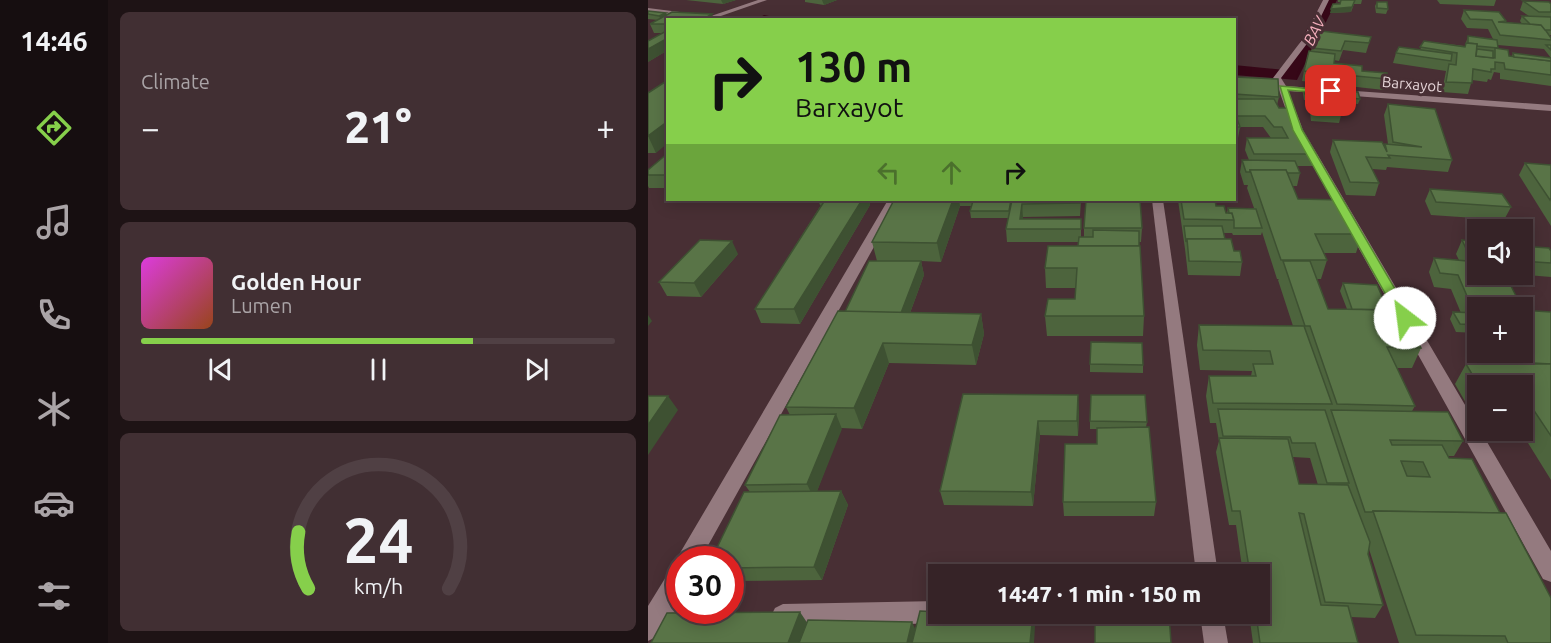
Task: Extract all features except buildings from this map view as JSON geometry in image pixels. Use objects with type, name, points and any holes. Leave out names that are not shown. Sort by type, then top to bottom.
[{"type":"street","points":[[708,17],[764,0]]},
{"type":"street","points":[[1326,0],[1305,41],[1280,79],[1298,130],[1551,572]]},
{"type":"street","points":[[648,10],[715,18]]},
{"type":"street","name":"Barxayot","points":[[1236,81],[1280,79],[1551,108]]},
{"type":"street","points":[[696,546],[893,201]]},
{"type":"street","points":[[1157,201],[1206,564]]},
{"type":"street","points":[[650,622],[666,596]]},
{"type":"street","points":[[761,616],[928,612]]},
{"type":"street","points":[[650,622],[666,620]]},
{"type":"street","points":[[1213,624],[1216,643]]},
{"type":"waterway","name":"BAV","points":[[1236,70],[1291,76],[1330,0]]},
{"type":"route","points":[[1331,91],[1283,88],[1298,130],[1405,318]]}]
